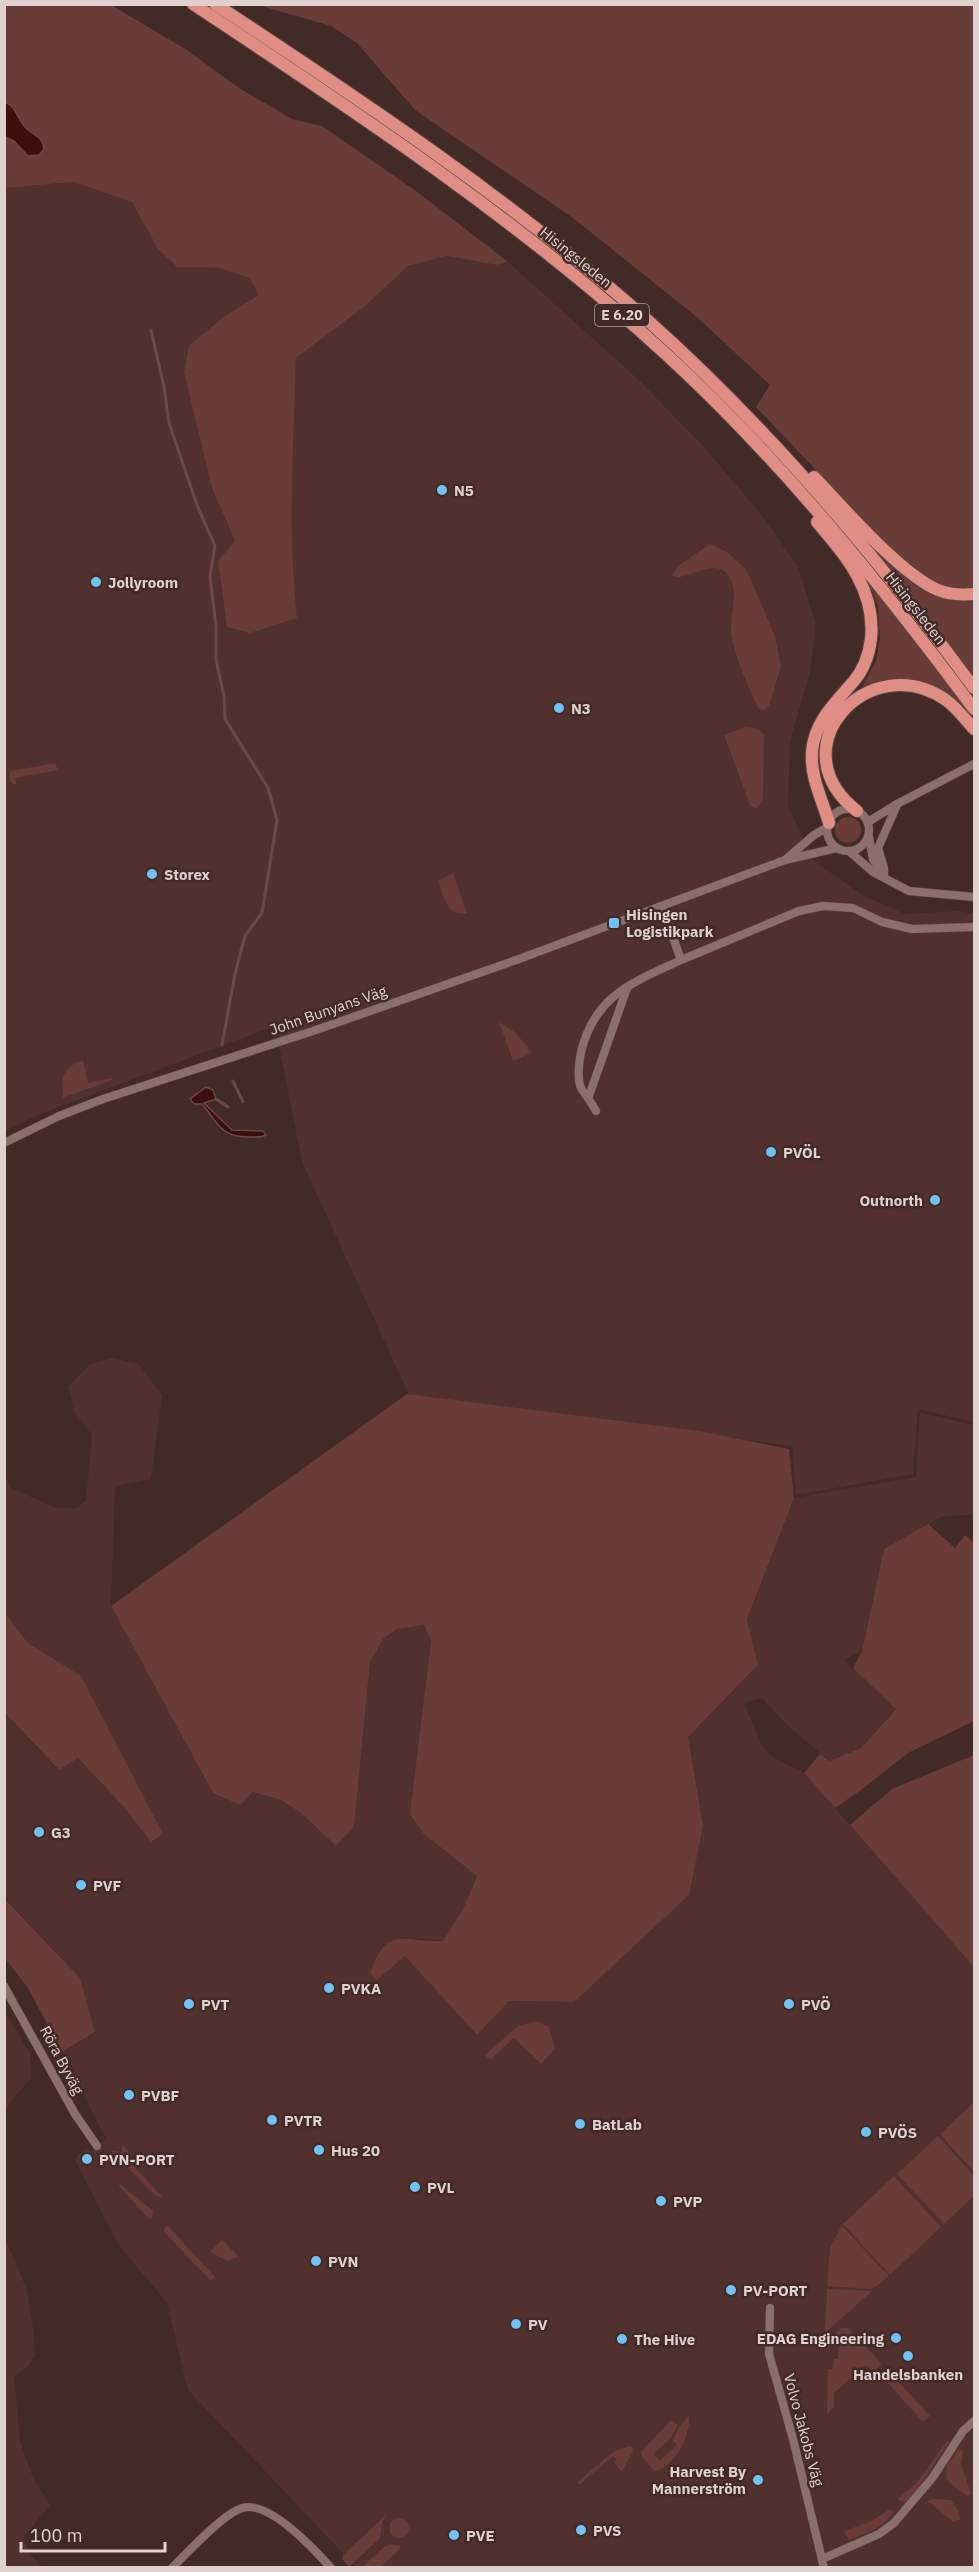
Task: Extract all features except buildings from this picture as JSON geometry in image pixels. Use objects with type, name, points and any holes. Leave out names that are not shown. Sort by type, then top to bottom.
[{"type":"highway","name":"Hisingsleden","points":[[193,4],[400,143],[552,256],[621,314],[700,387],[814,506],[901,611],[975,709]]},
{"type":"highway","name":"Hisingsleden","points":[[215,4],[415,138],[529,222],[646,319],[763,433],[850,529],[975,688]]},
{"type":"highway","points":[[763,433],[775,434],[873,537],[920,580],[945,592],[975,594]]},
{"type":"highway","points":[[814,506],[814,518],[859,578],[867,597],[871,618],[869,651],[862,669],[826,714],[813,746],[814,780],[828,825]]},
{"type":"highway","points":[[857,811],[839,796],[832,784],[826,768],[824,751],[829,734],[839,715],[855,700],[879,688],[892,685],[919,688],[944,698],[975,729]]},
{"type":"street","points":[[867,822],[975,764]]},
{"type":"street","points":[[884,877],[885,868],[878,848],[897,804]]},
{"type":"street","points":[[884,877],[869,848],[867,822],[857,811],[840,811],[828,825],[828,837],[837,848],[849,851],[873,872],[909,891],[975,897]]},
{"type":"street","name":"John Bunyans Väg","points":[[785,860],[828,825]]},
{"type":"street","points":[[849,851],[862,846],[869,835]]},
{"type":"street","name":"John Bunyans Väg","points":[[4,1143],[59,1116],[103,1099],[312,1031],[785,860],[837,848]]},
{"type":"street","points":[[662,906],[681,960]]},
{"type":"street","points":[[596,1111],[589,1096],[581,1088],[579,1076],[580,1056],[595,1014],[606,1002],[627,988],[681,960],[813,907],[853,908],[882,922],[912,929],[975,927]]},
{"type":"street","points":[[589,1096],[627,988]]},
{"type":"street","name":"Röra Byväg","points":[[4,1986],[75,2114],[98,2146]]},
{"type":"street","name":"Volvo Jakobs Väg","points":[[770,2308],[769,2354],[793,2439],[824,2568]]},
{"type":"street","points":[[822,2559],[879,2534],[894,2523],[933,2477],[963,2431],[975,2421]]},
{"type":"street","points":[[172,2568],[231,2513],[255,2507],[276,2517],[331,2568]]},
{"type":"shaded area","points":[[5,5],[111,5],[187,50],[239,88],[292,119],[322,126],[416,191],[507,261],[497,265],[446,256],[408,266],[364,307],[296,358],[292,553],[297,618],[250,633],[227,627],[218,561],[235,541],[212,488],[184,372],[189,345],[229,313],[259,295],[249,278],[220,268],[177,267],[158,249],[132,202],[73,182],[5,188],[4,137],[14,141],[22,150],[39,155],[44,149],[26,128],[13,107],[5,102]]},
{"type":"shaded area","points":[[258,5],[974,5],[974,588],[941,586],[928,581],[896,554],[756,407],[770,385],[698,318],[573,218],[415,110],[357,43],[331,26]]},
{"type":"shaded area","points":[[5,102],[12,107],[23,125],[42,141],[44,149],[39,155],[28,156],[14,141],[5,137]]},
{"type":"shaded area","points":[[73,182],[133,202],[158,249],[177,267],[220,268],[249,277],[259,295],[229,313],[190,344],[212,488],[235,541],[297,618],[292,576],[291,514],[296,358],[364,307],[408,266],[446,256],[496,265],[507,261],[640,381],[704,447],[765,519],[798,567],[816,625],[810,672],[790,741],[788,807],[814,861],[864,896],[905,914],[958,911],[974,914],[974,1422],[918,1409],[913,1474],[796,1495],[792,1446],[409,1395],[302,1162],[275,1026],[40,1114],[5,1131],[5,188]]},
{"type":"shaded area","points":[[710,544],[727,552],[746,569],[775,636],[781,666],[769,706],[765,710],[757,706],[734,647],[731,628],[734,590],[729,576],[718,568],[682,577],[672,575],[678,566]]},
{"type":"shaded area","points":[[872,546],[907,576],[974,598],[974,679]]},
{"type":"shaded area","points":[[865,575],[970,714],[940,691],[919,682],[898,680],[862,687],[876,661],[880,639],[878,606]]},
{"type":"shaded area","points":[[746,727],[758,729],[764,735],[763,798],[757,809],[750,805],[724,735]]},
{"type":"shaded area","points":[[55,763],[58,770],[15,778],[16,785],[11,783],[9,774],[11,771]]},
{"type":"shaded area","points":[[848,817],[857,821],[861,830],[857,839],[848,843],[839,839],[835,830],[839,821]]},
{"type":"shaded area","points":[[453,873],[467,913],[460,914],[450,909],[442,893],[438,881]]},
{"type":"shaded area","points":[[499,1022],[516,1033],[532,1053],[513,1061]]},
{"type":"shaded area","points":[[83,1060],[88,1083],[111,1078],[112,1080],[63,1098],[64,1074],[71,1066]]},
{"type":"shaded area","points":[[206,1087],[213,1090],[216,1099],[204,1103],[232,1130],[263,1131],[266,1135],[262,1137],[238,1136],[220,1127],[202,1104],[194,1104],[190,1099]]},
{"type":"shaded area","points":[[112,1358],[139,1364],[162,1395],[151,1479],[115,1486],[111,1606],[213,1793],[240,1804],[253,1792],[281,1800],[301,1813],[336,1846],[354,1827],[370,1663],[383,1639],[397,1629],[424,1625],[431,1641],[425,1690],[460,1861],[477,1876],[463,1909],[443,1941],[401,1937],[377,1980],[404,1956],[509,2001],[574,2002],[703,1826],[688,1737],[758,1665],[747,1619],[794,1498],[916,1477],[920,1413],[974,1425],[974,1515],[943,1516],[884,1549],[862,1651],[844,1660],[896,1708],[861,1748],[829,1761],[787,1725],[762,1698],[744,1703],[762,1746],[772,1757],[804,1773],[974,1966],[974,2567],[356,2567],[188,2390],[167,2303],[118,2244],[75,2160],[77,2155],[87,2148],[91,2151],[106,2139],[62,2052],[95,2032],[80,1978],[5,1898],[5,1713],[58,1770],[78,1758],[123,1806],[151,1842],[49,1658],[28,1643],[5,1613],[4,1475],[11,1488],[56,1508],[77,1508],[86,1500],[92,1435],[74,1411],[68,1387],[89,1365]]},
{"type":"shaded area","points":[[407,1394],[699,1431],[789,1449],[794,1498],[747,1619],[758,1665],[688,1737],[703,1826],[689,1895],[574,2002],[509,2001],[477,2035],[405,1956],[377,1980],[370,1974],[376,1958],[389,1942],[397,1939],[443,1941],[463,1909],[477,1876],[423,1833],[410,1814],[431,1641],[424,1625],[397,1629],[383,1639],[370,1663],[354,1827],[336,1846],[301,1813],[281,1800],[253,1792],[240,1805],[213,1793],[111,1606]]},
{"type":"shaded area","points":[[928,1524],[955,1548],[965,1535],[974,1543],[974,1721],[908,1753],[835,1808],[804,1773],[820,1754],[829,1761],[861,1748],[896,1709],[853,1668],[862,1651],[884,1549]]},
{"type":"shaded area","points":[[5,1613],[28,1643],[81,1676],[163,1834],[151,1842],[123,1806],[78,1758],[59,1770],[5,1713]]},
{"type":"shaded area","points":[[974,1755],[974,1967],[850,1825],[892,1789]]},
{"type":"shaded area","points":[[4,1898],[80,1978],[95,2032],[62,2052],[28,1988],[5,1958]]},
{"type":"shaded area","points":[[5,2012],[30,2053],[31,2079],[14,2097],[5,2111]]},
{"type":"shaded area","points":[[537,2021],[549,2027],[555,2049],[541,2064],[514,2038],[490,2060],[485,2055],[518,2026]]},
{"type":"shaded area","points":[[974,2102],[974,2172],[940,2134]]},
{"type":"shaded area","points":[[938,2136],[974,2176],[974,2196],[944,2224],[897,2174]]},
{"type":"shaded area","points":[[123,2145],[132,2155],[128,2160],[163,2198],[155,2195],[111,2151],[121,2152]]},
{"type":"shaded area","points":[[894,2176],[941,2227],[890,2275],[843,2224]]},
{"type":"shaded area","points":[[120,2184],[153,2211],[152,2219],[148,2218],[119,2186]]},
{"type":"shaded area","points":[[168,2226],[215,2277],[211,2281],[164,2232],[165,2227]]},
{"type":"shaded area","points":[[842,2226],[889,2276],[877,2286],[870,2289],[827,2286],[830,2247]]},
{"type":"shaded area","points":[[5,2238],[27,2290],[33,2328],[35,2356],[27,2367],[14,2376],[20,2441],[33,2478],[50,2505],[24,2537],[30,2555],[43,2567],[5,2567]]},
{"type":"shaded area","points":[[222,2240],[239,2257],[227,2261],[210,2252]]},
{"type":"shaded area","points":[[827,2289],[871,2291],[872,2291],[825,2333]]},
{"type":"shaded area","points":[[841,2328],[848,2328],[882,2364],[873,2372],[866,2365],[834,2393],[834,2407],[827,2414],[828,2369],[833,2369],[834,2359],[838,2359],[839,2340],[829,2339]]},
{"type":"shaded area","points":[[895,2378],[930,2416],[923,2422],[887,2382]]},
{"type":"shaded area","points":[[689,2416],[687,2432],[680,2450],[669,2464],[654,2471],[642,2457],[641,2452],[671,2420],[678,2425],[671,2438],[654,2454],[660,2461],[677,2445],[673,2440],[679,2427]]},
{"type":"shaded area","points":[[947,2441],[949,2442],[912,2497],[906,2502],[900,2501],[898,2499],[918,2481]]},
{"type":"shaded area","points":[[629,2446],[633,2451],[623,2470],[620,2470],[614,2462],[617,2460],[613,2456],[579,2485],[577,2482],[613,2452]]},
{"type":"shaded area","points":[[959,2449],[963,2451],[961,2464],[971,2494],[967,2496],[946,2478],[947,2465]]},
{"type":"shaded area","points":[[931,2499],[951,2500],[958,2510],[960,2519],[953,2522],[930,2503],[924,2504]]},
{"type":"shaded area","points":[[890,2509],[893,2512],[885,2522],[874,2530],[849,2540],[844,2531],[870,2522]]},
{"type":"shaded area","points":[[387,2514],[382,2522],[380,2538],[349,2567],[342,2559],[343,2555]]},
{"type":"shaded area","points":[[395,2518],[403,2518],[409,2524],[409,2532],[403,2538],[395,2538],[389,2532],[389,2524]]},
{"type":"shaded area","points":[[392,2544],[401,2548],[381,2567],[362,2567],[384,2547]]},
{"type":"waterway","points":[[151,330],[164,387],[169,423],[197,505],[215,546],[210,576],[216,626],[216,660],[224,696],[225,719],[268,788],[277,820],[262,913],[245,936],[235,974],[222,1045]]},
{"type":"waterway","points":[[233,1081],[243,1102]]},
{"type":"waterway","points":[[216,1099],[228,1107]]},
{"type":"place","name":"N5","points":[[442,490]]},
{"type":"place","name":"Jollyroom","points":[[96,582]]},
{"type":"place","name":"N3","points":[[559,708]]},
{"type":"place","name":"Storex","points":[[152,874]]},
{"type":"place","name":"Hisingen Logistikpark","points":[[614,923]]},
{"type":"place","name":"PVÖL","points":[[771,1152]]},
{"type":"place","name":"Outnorth","points":[[935,1200]]},
{"type":"place","name":"G3","points":[[39,1832]]},
{"type":"place","name":"PVF","points":[[81,1885]]},
{"type":"place","name":"PVKA","points":[[329,1988]]},
{"type":"place","name":"PVT","points":[[189,2004]]},
{"type":"place","name":"PVÖ","points":[[789,2004]]},
{"type":"place","name":"PVBF","points":[[129,2095]]},
{"type":"place","name":"PVTR","points":[[272,2120]]},
{"type":"place","name":"BatLab","points":[[580,2124]]},
{"type":"place","name":"PVÖS","points":[[866,2132]]},
{"type":"place","name":"Hus 20","points":[[319,2150]]},
{"type":"place","name":"PVN-PORT","points":[[87,2159]]},
{"type":"place","name":"PVL","points":[[415,2187]]},
{"type":"place","name":"PVP","points":[[661,2201]]},
{"type":"place","name":"PVN","points":[[316,2261]]},
{"type":"place","name":"PV-PORT","points":[[731,2290]]},
{"type":"place","name":"PV","points":[[516,2324]]},
{"type":"place","name":"EDAG Engineering","points":[[896,2338]]},
{"type":"place","name":"The Hive","points":[[622,2339]]},
{"type":"place","name":"Handelsbanken","points":[[908,2356]]},
{"type":"place","name":"Harvest By Mannerström","points":[[758,2480]]},
{"type":"place","name":"PVS","points":[[581,2530]]},
{"type":"place","name":"PVE","points":[[454,2535]]}]
